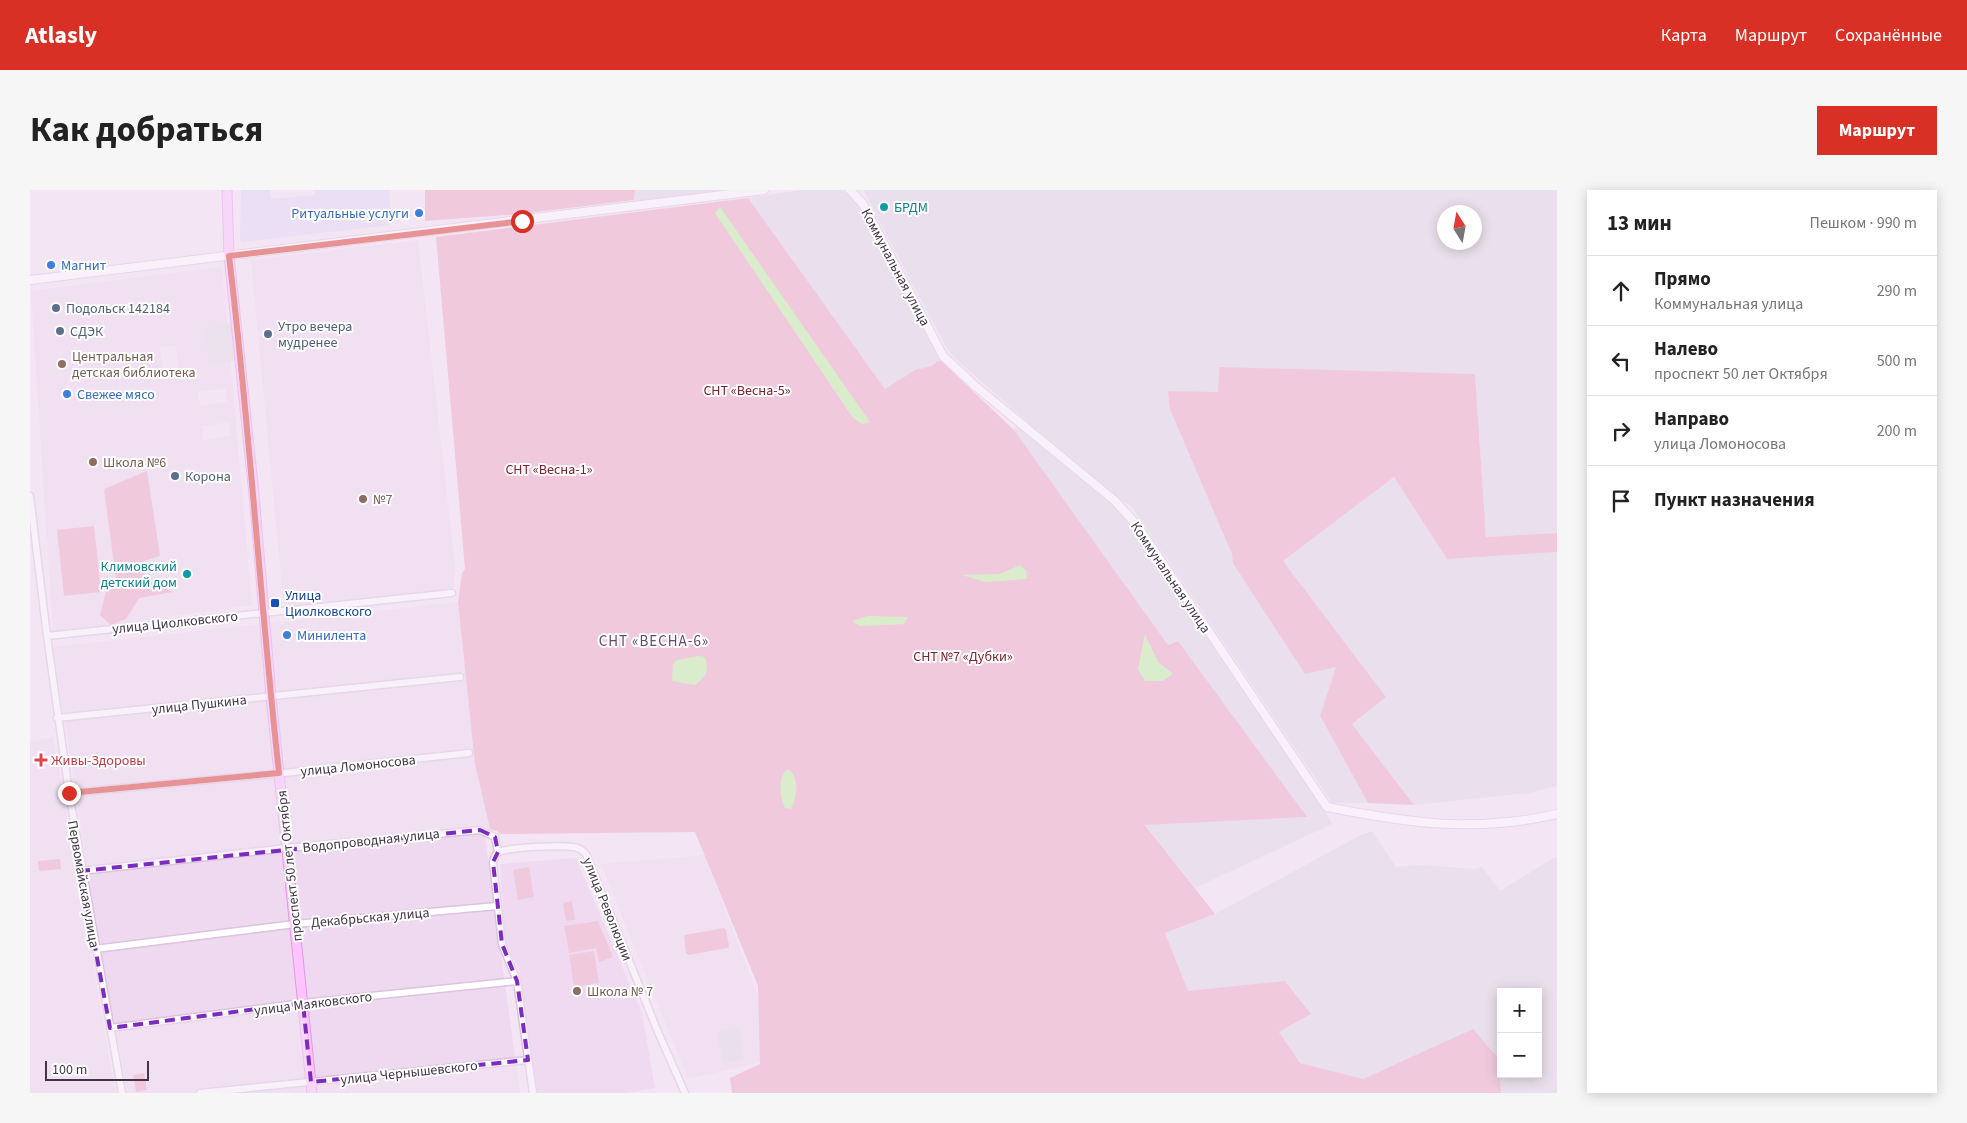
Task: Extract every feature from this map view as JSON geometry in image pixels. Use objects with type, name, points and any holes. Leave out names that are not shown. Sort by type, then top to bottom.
[{"type":"main road","name":"проспект 50 лет Октября","points":[[227,190],[229,256],[254,494],[271,696],[312,1093]]},
{"type":"street","points":[[30,280],[764,190]]},
{"type":"street","name":"Коммунальная улица","points":[[850,190],[863,204],[943,356],[974,385],[1114,500],[1137,524],[1327,807],[1403,821],[1457,825],[1496,824],[1557,814]]},
{"type":"street","name":"Первомайская улица","points":[[30,496],[69,793],[122,1093]]},
{"type":"street","name":"улица Циолковского","points":[[47,636],[452,593]]},
{"type":"street","name":"улица Пушкина","points":[[58,718],[460,677]]},
{"type":"street","name":"улица Ломоносова","points":[[69,793],[469,753]]},
{"type":"street","name":"Водопроводная улица","points":[[82,871],[287,848],[480,830],[495,837],[498,852]]},
{"type":"street","name":"улица Революции","points":[[498,852],[574,847],[586,854],[658,1032],[685,1093]]},
{"type":"street","points":[[498,852],[494,856],[493,862],[502,944],[516,981],[532,1093]]},
{"type":"street","name":"Декабрьская улица","points":[[96,949],[294,924],[497,906]]},
{"type":"street","name":"улица Маяковского","points":[[110,1028],[303,1003],[516,981]]},
{"type":"street","name":"улица Чернышевского","points":[[200,1093],[528,1060]]},
{"type":"highlighted area","points":[[480,830],[495,837],[498,852],[493,862],[502,944],[517,981],[528,1060],[311,1082],[303,1003],[110,1028],[81,871]]},
{"type":"shaded area","points":[[241,190],[270,190],[271,199],[315,195],[315,190],[389,190],[391,225],[243,242],[240,240]]},
{"type":"shaded area","points":[[635,190],[725,190],[634,202]]},
{"type":"shaded area","points":[[801,190],[843,190],[856,202],[940,360],[931,366],[915,370],[885,389],[748,198]]},
{"type":"shaded area","points":[[864,190],[1557,190],[1557,533],[1486,537],[1475,374],[1219,369],[1218,392],[1168,392],[1234,563],[1336,667],[1320,717],[1368,803],[1332,803],[1132,507],[1101,486],[958,361],[948,350]]},
{"type":"shaded area","points":[[720,207],[870,422],[862,424],[853,418],[715,213]]},
{"type":"shaded area","points":[[418,240],[455,566],[454,588],[284,608],[251,260]]},
{"type":"shaded area","points":[[222,267],[252,605],[53,633],[31,291]],"holes":[[[176,345],[179,372],[163,374],[160,347]],[[226,388],[227,402],[200,406],[198,392]],[[229,422],[231,436],[203,440],[202,426]]]},
{"type":"shaded area","points":[[231,323],[235,361],[209,365],[203,328]]},
{"type":"shaded area","points":[[1019,423],[1121,510],[1318,799],[1332,824],[1195,888],[1145,824],[1306,817],[1178,641],[1168,645],[1014,430]]},
{"type":"shaded area","points":[[1394,477],[1447,559],[1557,552],[1557,786],[1529,793],[1414,805],[1352,724],[1386,697],[1283,561]]},
{"type":"shaded area","points":[[1020,565],[1026,570],[1027,579],[985,582],[962,575],[1000,574]]},
{"type":"shaded area","points":[[458,602],[475,764],[490,829],[485,838],[520,1093],[128,1093],[101,954],[53,647]]},
{"type":"shaded area","points":[[868,616],[908,617],[904,624],[860,626],[852,621]]},
{"type":"shaded area","points":[[1145,634],[1158,662],[1173,674],[1162,681],[1145,681],[1138,669]]},
{"type":"shaded area","points":[[698,656],[705,657],[706,662],[707,670],[702,679],[695,685],[672,681],[673,664],[677,660]]},
{"type":"shaded area","points":[[53,737],[116,1093],[30,1093],[30,742]]},
{"type":"shaded area","points":[[788,769],[796,783],[795,799],[791,809],[785,808],[780,787],[782,777]]},
{"type":"shaded area","points":[[1372,831],[1396,867],[1419,865],[1474,869],[1482,867],[1500,891],[1555,857],[1557,858],[1557,1093],[1501,1093],[1500,1078],[1542,1078],[1542,988],[1497,988],[1497,1057],[1473,1030],[1363,1079],[1300,1063],[1279,1032],[1311,1014],[1285,981],[1188,992],[1165,933],[1215,914],[1361,835]]},
{"type":"shaded area","points":[[704,855],[761,1003],[766,1061],[688,1079],[601,864]]},
{"type":"shaded area","name":"Школа № 7","points":[[576,858],[642,1013],[655,1088],[626,1093],[537,1093],[519,968],[505,944],[500,864]]},
{"type":"shaded area","points":[[740,1027],[743,1059],[723,1063],[717,1032]]},
{"type":"green space","points":[[425,190],[635,190],[634,200],[520,214],[425,221]]},
{"type":"green space","points":[[748,198],[885,389],[915,370],[931,366],[940,360],[1014,430],[1168,645],[1178,641],[1307,817],[1145,825],[1215,914],[1165,933],[1188,991],[1285,981],[1311,1014],[1279,1032],[1300,1063],[1363,1079],[1473,1029],[1497,1057],[1497,1078],[1500,1078],[1501,1093],[732,1093],[730,1078],[760,1064],[758,986],[695,832],[500,834],[490,829],[475,764],[458,602],[462,573],[465,569],[436,237]]},
{"type":"green space","points":[[1220,367],[1475,374],[1486,537],[1557,533],[1557,552],[1447,559],[1394,477],[1283,561],[1386,697],[1352,724],[1414,805],[1368,803],[1320,716],[1336,667],[1305,674],[1233,563],[1232,554],[1170,409],[1168,391],[1218,392]]},
{"type":"green space","points":[[147,471],[160,556],[144,561],[144,579],[173,592],[139,598],[126,619],[111,625],[100,615],[108,584],[116,579],[104,489]]},
{"type":"green space","points":[[94,526],[101,592],[64,596],[57,530]]},
{"type":"green space","points":[[60,859],[61,869],[39,871],[38,861]]},
{"type":"green space","points":[[529,867],[534,897],[518,900],[513,870]]},
{"type":"green space","points":[[572,901],[575,920],[566,921],[563,903]]},
{"type":"green space","points":[[598,921],[613,957],[599,962],[596,948],[569,953],[564,926]]},
{"type":"green space","points":[[724,928],[726,930],[728,948],[689,955],[686,953],[685,935]]},
{"type":"green space","points":[[594,951],[599,983],[574,987],[569,955]]},
{"type":"green space","points":[[144,1073],[147,1090],[136,1092],[133,1075]]},
{"type":"waterway","points":[[316,1084],[317,1093]]},
{"type":"place","name":"БРДМ","points":[[884,207]]},
{"type":"place","name":"Ритуальные услуги","points":[[419,213]]},
{"type":"place","name":"Магнит","points":[[51,265]]},
{"type":"place","name":"Подольск 142184","points":[[56,308]]},
{"type":"place","name":"СДЭК","points":[[60,331]]},
{"type":"place","name":"Утро вечера мудренее","points":[[268,334]]},
{"type":"place","name":"Центральная детская библиотека","points":[[62,364]]},
{"type":"place","name":"Свежее мясо","points":[[67,394]]},
{"type":"place","name":"Школа №6","points":[[93,462]]},
{"type":"place","name":"Корона","points":[[175,476]]},
{"type":"place","name":"№7","points":[[363,499]]},
{"type":"place","name":"Климовский детский дом","points":[[187,574]]},
{"type":"place","name":"Улица Циолковского","points":[[275,603]]},
{"type":"place","name":"Минилента","points":[[287,635]]},
{"type":"place","name":"Живы-Здоровы","points":[[41,760]]},
{"type":"place","name":"Школа № 7","points":[[577,991]]},
{"type":"district","name":"СНТ «ВЕСНА-6»","points":[[654,641]]},
{"type":"route","points":[[69,793],[279,773],[254,494],[229,256],[522,221]]},
{"type":"park label","name":"СНТ «Весна-5»","points":[[747,390]]},
{"type":"park label","name":"СНТ «Весна-1»","points":[[549,469]]},
{"type":"park label","name":"СНТ №7 «Дубки»","points":[[963,656]]}]
